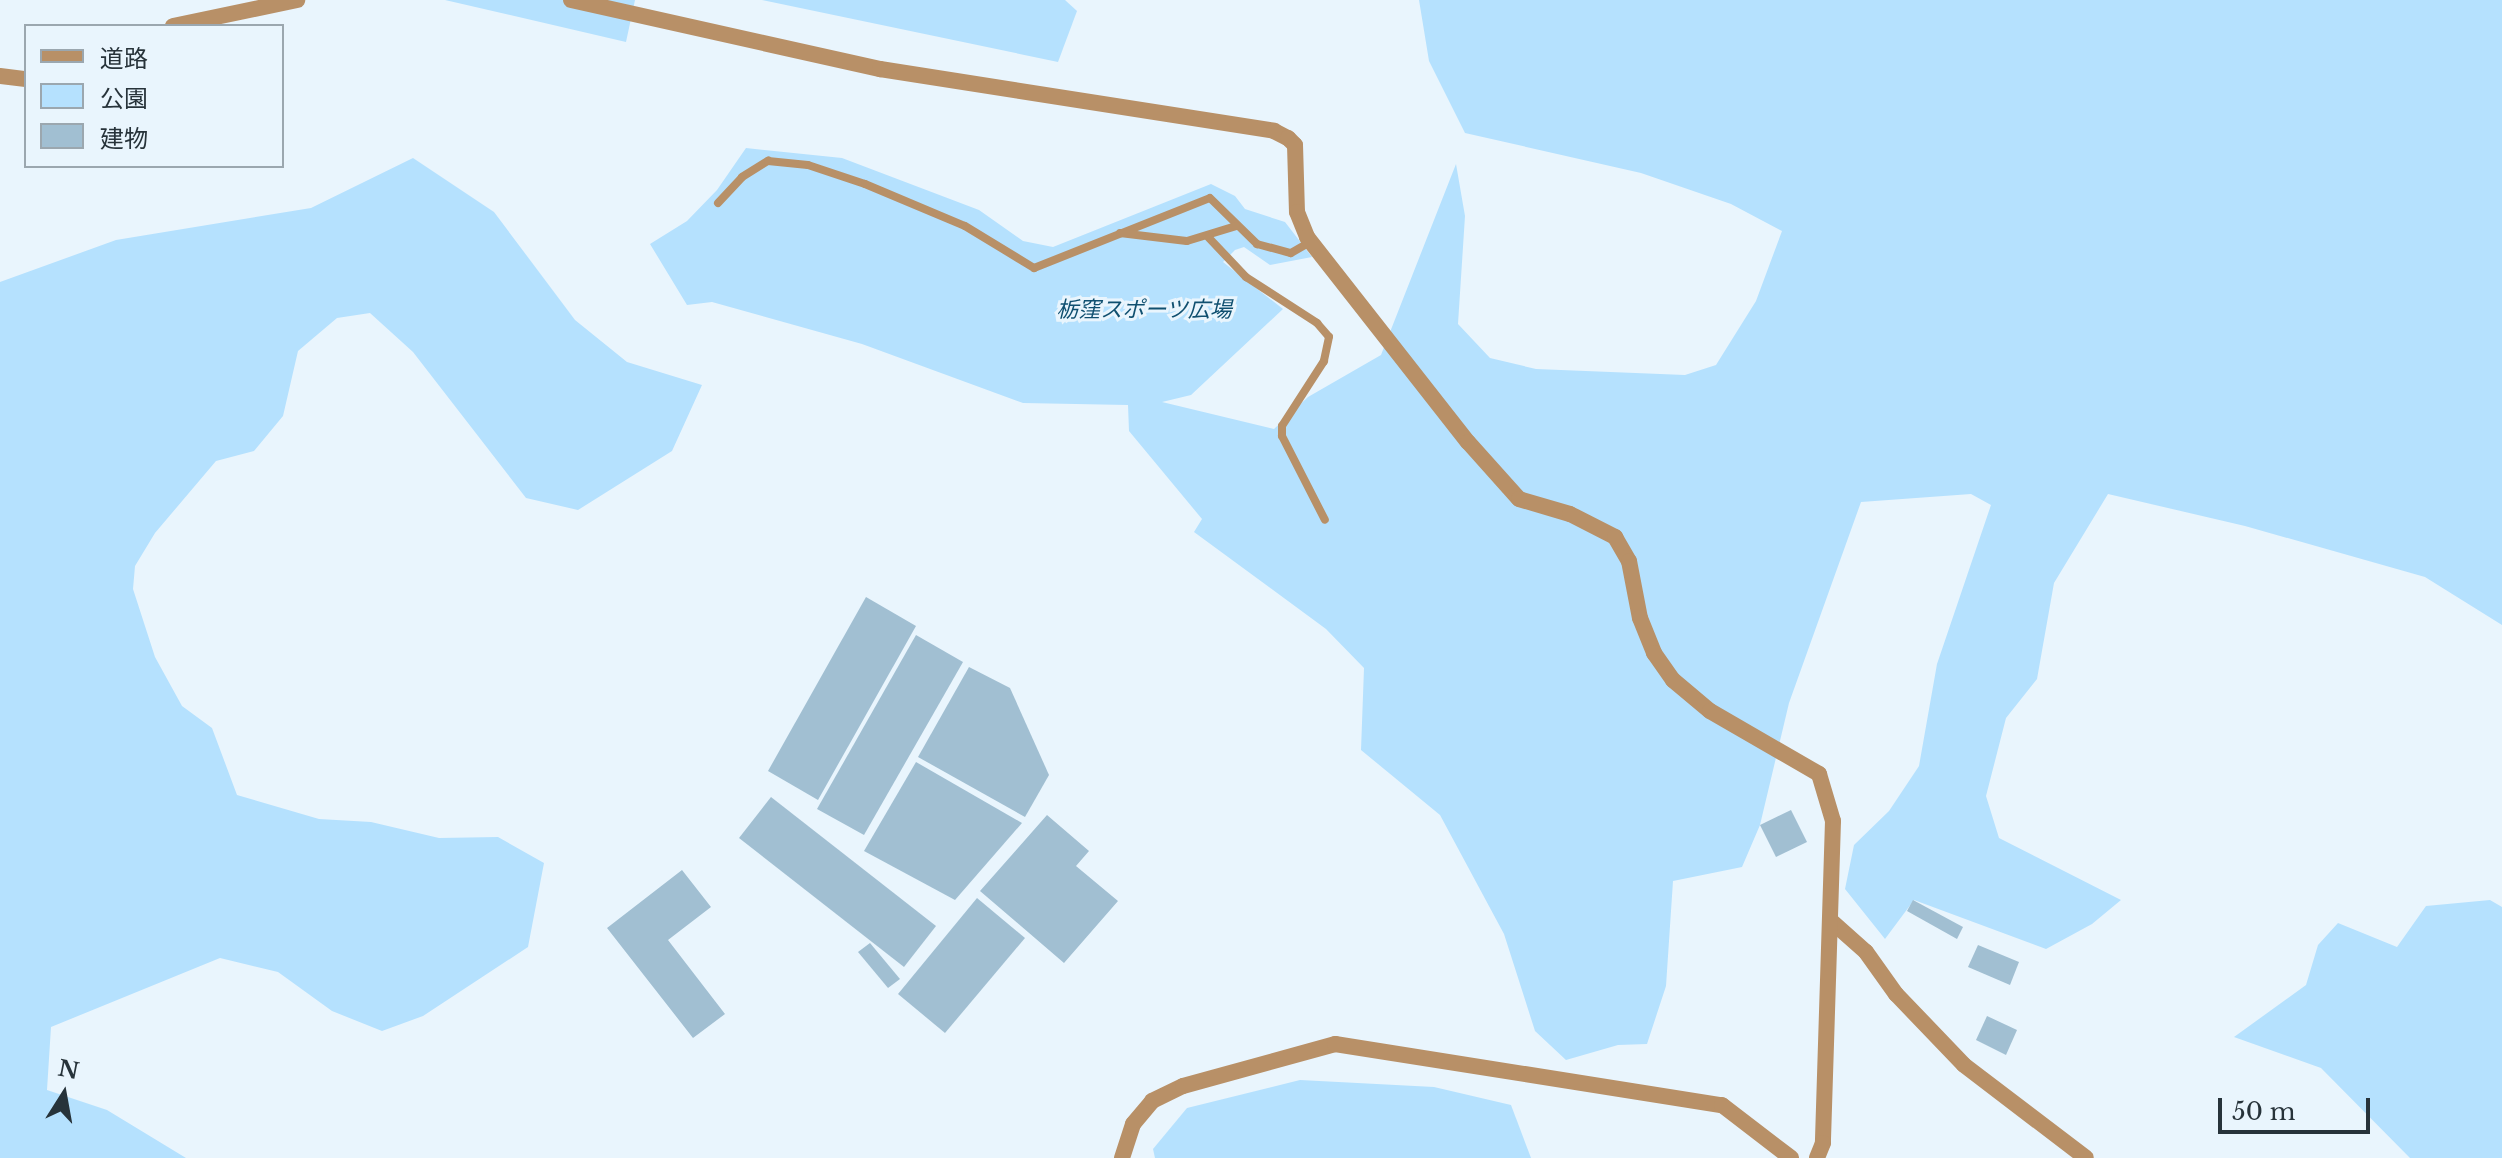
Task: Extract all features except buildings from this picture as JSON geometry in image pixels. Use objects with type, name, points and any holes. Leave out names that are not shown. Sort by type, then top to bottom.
[{"type":"street","points":[[183,24],[297,0]]},
{"type":"street","points":[[571,0],[880,69],[1274,131],[1295,145],[1297,212],[1310,242],[1519,499],[1570,514],[1615,537],[1629,561],[1640,618],[1654,653],[1673,680],[1710,711],[1819,774],[1833,821],[1823,1143],[1817,1158]]},
{"type":"street","points":[[0,76],[24,79]]},
{"type":"street","points":[[1830,920],[1866,952],[1896,994],[1964,1065],[2086,1158]]},
{"type":"street","points":[[1122,1158],[1133,1124],[1152,1101],[1183,1086],[1335,1044],[1722,1105],[1791,1158]]},
{"type":"lane","points":[[718,203],[742,177],[768,161],[808,165],[865,184],[965,226],[1034,268],[1210,198],[1236,226],[1276,252],[1291,253],[1310,242]]},
{"type":"lane","points":[[1119,233],[1209,238],[1236,226]]},
{"type":"lane","points":[[1209,238],[1246,277],[1317,323],[1329,337],[1324,361],[1282,426],[1282,436],[1325,520]]},
{"type":"green space","points":[[445,0],[635,0],[626,42]]},
{"type":"green space","points":[[762,0],[1065,0],[1077,11],[1058,62]]},
{"type":"green space","name":"栃窪スポーツ広場","points":[[1419,0],[2502,0],[2502,625],[2425,577],[2245,526],[2108,494],[2054,583],[2037,679],[2006,718],[1986,796],[1999,838],[2121,900],[2092,924],[2046,949],[1914,900],[1885,939],[1845,889],[1854,845],[1889,811],[1919,766],[1937,664],[1991,505],[1971,494],[1861,502],[1789,703],[1760,825],[1742,867],[1673,881],[1666,986],[1647,1044],[1618,1045],[1566,1060],[1535,1031],[1504,934],[1440,815],[1361,750],[1364,668],[1326,629],[1194,532],[1202,519],[1129,431],[1128,405],[1023,403],[862,344],[712,302],[687,305],[650,244],[687,221],[717,190],[746,148],[842,158],[979,210],[1023,241],[1053,247],[1211,184],[1235,196],[1245,209],[1285,222],[1312,257],[1270,265],[1244,247],[1235,250],[1223,262],[1283,309],[1191,395],[1162,402],[1274,429],[1308,397],[1381,355],[1456,164],[1465,216],[1458,324],[1490,358],[1536,369],[1685,375],[1716,365],[1756,301],[1782,231],[1731,204],[1641,173],[1465,133],[1429,61]]},
{"type":"green space","points":[[413,158],[494,212],[575,320],[627,362],[702,385],[672,451],[578,510],[526,498],[413,352],[370,313],[337,318],[298,351],[283,416],[254,451],[216,461],[155,533],[135,566],[133,589],[155,657],[182,706],[212,728],[237,795],[319,819],[371,822],[439,838],[498,837],[544,863],[528,947],[423,1016],[382,1031],[332,1011],[278,972],[220,958],[51,1027],[47,1090],[107,1110],[186,1158],[0,1158],[0,282],[116,240],[311,208]]},
{"type":"green space","points":[[2490,900],[2502,907],[2502,1158],[2410,1158],[2321,1068],[2234,1037],[2306,985],[2318,945],[2338,923],[2397,947],[2426,906]]},
{"type":"green space","points":[[1300,1080],[1434,1087],[1511,1105],[1531,1158],[1155,1158],[1153,1149],[1187,1108]]}]
